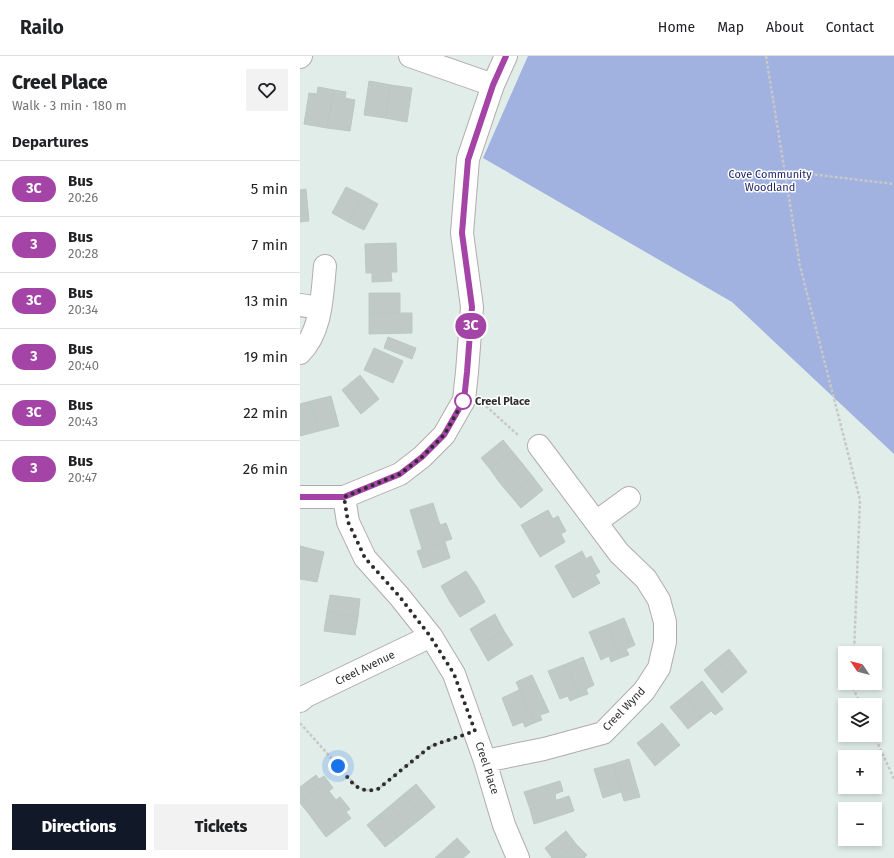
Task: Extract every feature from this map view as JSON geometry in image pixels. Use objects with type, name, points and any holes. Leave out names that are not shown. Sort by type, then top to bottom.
[{"type":"street","points":[[410,56],[493,85]]},
{"type":"street","points":[[300,497],[344,497],[400,474],[422,457],[444,435],[464,400],[472,307],[462,233],[468,160],[493,85],[506,56]]},
{"type":"street","points":[[300,353],[306,347],[314,331],[310,306],[325,266]]},
{"type":"street","name":"Creel Wynd","points":[[485,761],[544,749],[603,733],[644,691],[659,668],[665,642],[665,622],[659,600],[646,579],[619,553],[539,446]]},
{"type":"street","name":"Creel Place","points":[[344,497],[348,522],[365,558],[399,596],[430,636],[454,674],[485,761],[504,825],[518,858]]},
{"type":"street","points":[[596,522],[629,498]]},
{"type":"street","name":"Creel Avenue","points":[[300,701],[306,696],[430,636]]},
{"type":"path","points":[[766,56],[800,266],[860,500],[854,646]]},
{"type":"path","points":[[785,171],[894,184]]},
{"type":"path","points":[[465,387],[522,439],[539,446]]},
{"type":"path","points":[[300,723],[357,787],[371,791],[378,789],[431,746],[475,731]]},
{"type":"path","points":[[877,742],[894,779]]},
{"type":"green space","name":"Cove Community Woodland","points":[[528,56],[894,56],[894,454],[732,302],[483,158]]},
{"type":"building","points":[[369,81],[391,85],[385,118],[364,115]]},
{"type":"building","points":[[391,85],[412,88],[407,122],[385,118]]},
{"type":"building","points":[[318,87],[334,90],[327,128],[304,124],[309,93],[317,94]]},
{"type":"building","points":[[334,90],[346,92],[345,98],[355,100],[350,131],[327,128]]},
{"type":"building","points":[[346,187],[362,195],[348,222],[332,213]]},
{"type":"building","points":[[306,189],[309,221],[300,222],[300,190]]},
{"type":"building","points":[[362,195],[378,204],[364,230],[348,222]]},
{"type":"building","points":[[396,243],[397,272],[391,272],[392,281],[372,282],[372,273],[366,273],[365,244]]},
{"type":"building","points":[[369,293],[400,293],[400,313],[369,314]]},
{"type":"building","points":[[412,313],[412,333],[369,334],[369,314]]},
{"type":"building","points":[[388,337],[416,348],[412,359],[384,348]]},
{"type":"building","points":[[374,348],[403,361],[393,383],[364,370]]},
{"type":"building","points":[[360,375],[379,399],[361,414],[342,390]]},
{"type":"building","points":[[331,396],[339,426],[319,431],[311,401]]},
{"type":"building","points":[[311,401],[319,431],[300,436],[300,404]]},
{"type":"building","points":[[503,440],[512,451],[490,469],[481,458]]},
{"type":"building","points":[[512,451],[522,463],[499,482],[490,469]]},
{"type":"building","points":[[522,463],[533,477],[510,495],[499,482]]},
{"type":"building","points":[[533,477],[543,490],[521,508],[510,495]]},
{"type":"building","points":[[433,503],[440,525],[446,523],[452,539],[422,549],[410,510]]},
{"type":"building","points":[[548,510],[553,519],[558,516],[562,524],[531,542],[521,525]]},
{"type":"building","points":[[562,524],[566,531],[561,534],[565,542],[540,557],[531,542]]},
{"type":"building","points":[[445,542],[450,558],[423,568],[417,551]]},
{"type":"building","points":[[300,546],[324,552],[317,582],[300,579]]},
{"type":"building","points":[[582,551],[586,559],[591,556],[595,564],[564,582],[555,566]]},
{"type":"building","points":[[595,564],[600,572],[595,575],[600,583],[573,598],[564,582]]},
{"type":"building","points":[[466,571],[477,587],[450,602],[441,586]]},
{"type":"building","points":[[477,587],[485,602],[460,617],[450,602]]},
{"type":"building","points":[[330,595],[360,599],[358,617],[327,612]]},
{"type":"building","points":[[327,612],[358,617],[355,635],[324,631]]},
{"type":"building","points":[[495,614],[504,631],[479,645],[470,629]]},
{"type":"building","points":[[624,618],[635,645],[626,649],[629,655],[620,658],[607,625]]},
{"type":"building","points":[[607,625],[620,658],[611,662],[609,656],[601,660],[589,632]]},
{"type":"building","points":[[504,631],[513,645],[488,661],[479,645]]},
{"type":"building","points":[[729,649],[747,672],[735,682],[717,659]]},
{"type":"building","points":[[583,657],[594,685],[586,689],[588,694],[579,697],[566,664]]},
{"type":"building","points":[[717,659],[735,682],[722,693],[704,670]]},
{"type":"building","points":[[566,664],[579,697],[570,701],[568,696],[560,699],[548,671]]},
{"type":"building","points":[[532,675],[549,712],[540,715],[542,720],[534,723],[516,682]]},
{"type":"building","points":[[702,681],[723,709],[715,715],[711,711],[702,718],[685,695]]},
{"type":"building","points":[[519,690],[534,723],[525,727],[523,722],[513,726],[502,698]]},
{"type":"building","points":[[685,695],[702,718],[688,729],[670,707]]},
{"type":"building","points":[[662,723],[680,745],[668,755],[650,733]]},
{"type":"building","points":[[650,733],[668,755],[655,766],[637,743]]},
{"type":"building","points":[[629,759],[640,797],[624,801],[613,764]]},
{"type":"building","points":[[613,764],[621,792],[603,798],[594,769]]},
{"type":"building","points":[[316,775],[319,779],[324,776],[328,781],[300,803],[300,787]]},
{"type":"building","points":[[328,781],[333,788],[329,791],[332,795],[309,814],[300,803]]},
{"type":"building","points":[[560,781],[563,791],[555,794],[556,800],[530,809],[524,792]]},
{"type":"building","points":[[416,784],[435,807],[423,817],[404,794]]},
{"type":"building","points":[[404,794],[423,817],[409,828],[391,805]]},
{"type":"building","points":[[332,795],[336,800],[340,797],[345,803],[317,825],[309,814]]},
{"type":"building","points":[[569,796],[574,811],[534,824],[530,809]]},
{"type":"building","points":[[345,803],[350,809],[346,812],[351,818],[326,837],[317,825]]},
{"type":"building","points":[[391,805],[409,828],[398,837],[379,815]]},
{"type":"building","points":[[379,815],[398,837],[385,847],[367,825]]},
{"type":"building","points":[[566,831],[576,844],[559,858],[552,858],[545,848]]},
{"type":"building","points":[[457,838],[470,852],[463,858],[435,858]]},
{"type":"building","points":[[576,844],[587,855],[584,858],[559,858]]},
{"type":"bus line","name":"3C","points":[[300,497],[344,497],[400,474],[422,457],[444,435],[464,400],[472,307],[462,233],[468,160],[493,85],[506,56]]},
{"type":"place","name":"Creel Place","points":[[463,401]]},
{"type":"route","points":[[338,766],[357,787],[371,791],[378,789],[431,746],[475,731],[454,674],[430,636],[399,596],[365,558],[348,522],[344,497],[400,474],[422,457],[444,435],[464,400],[463,401]]}]
